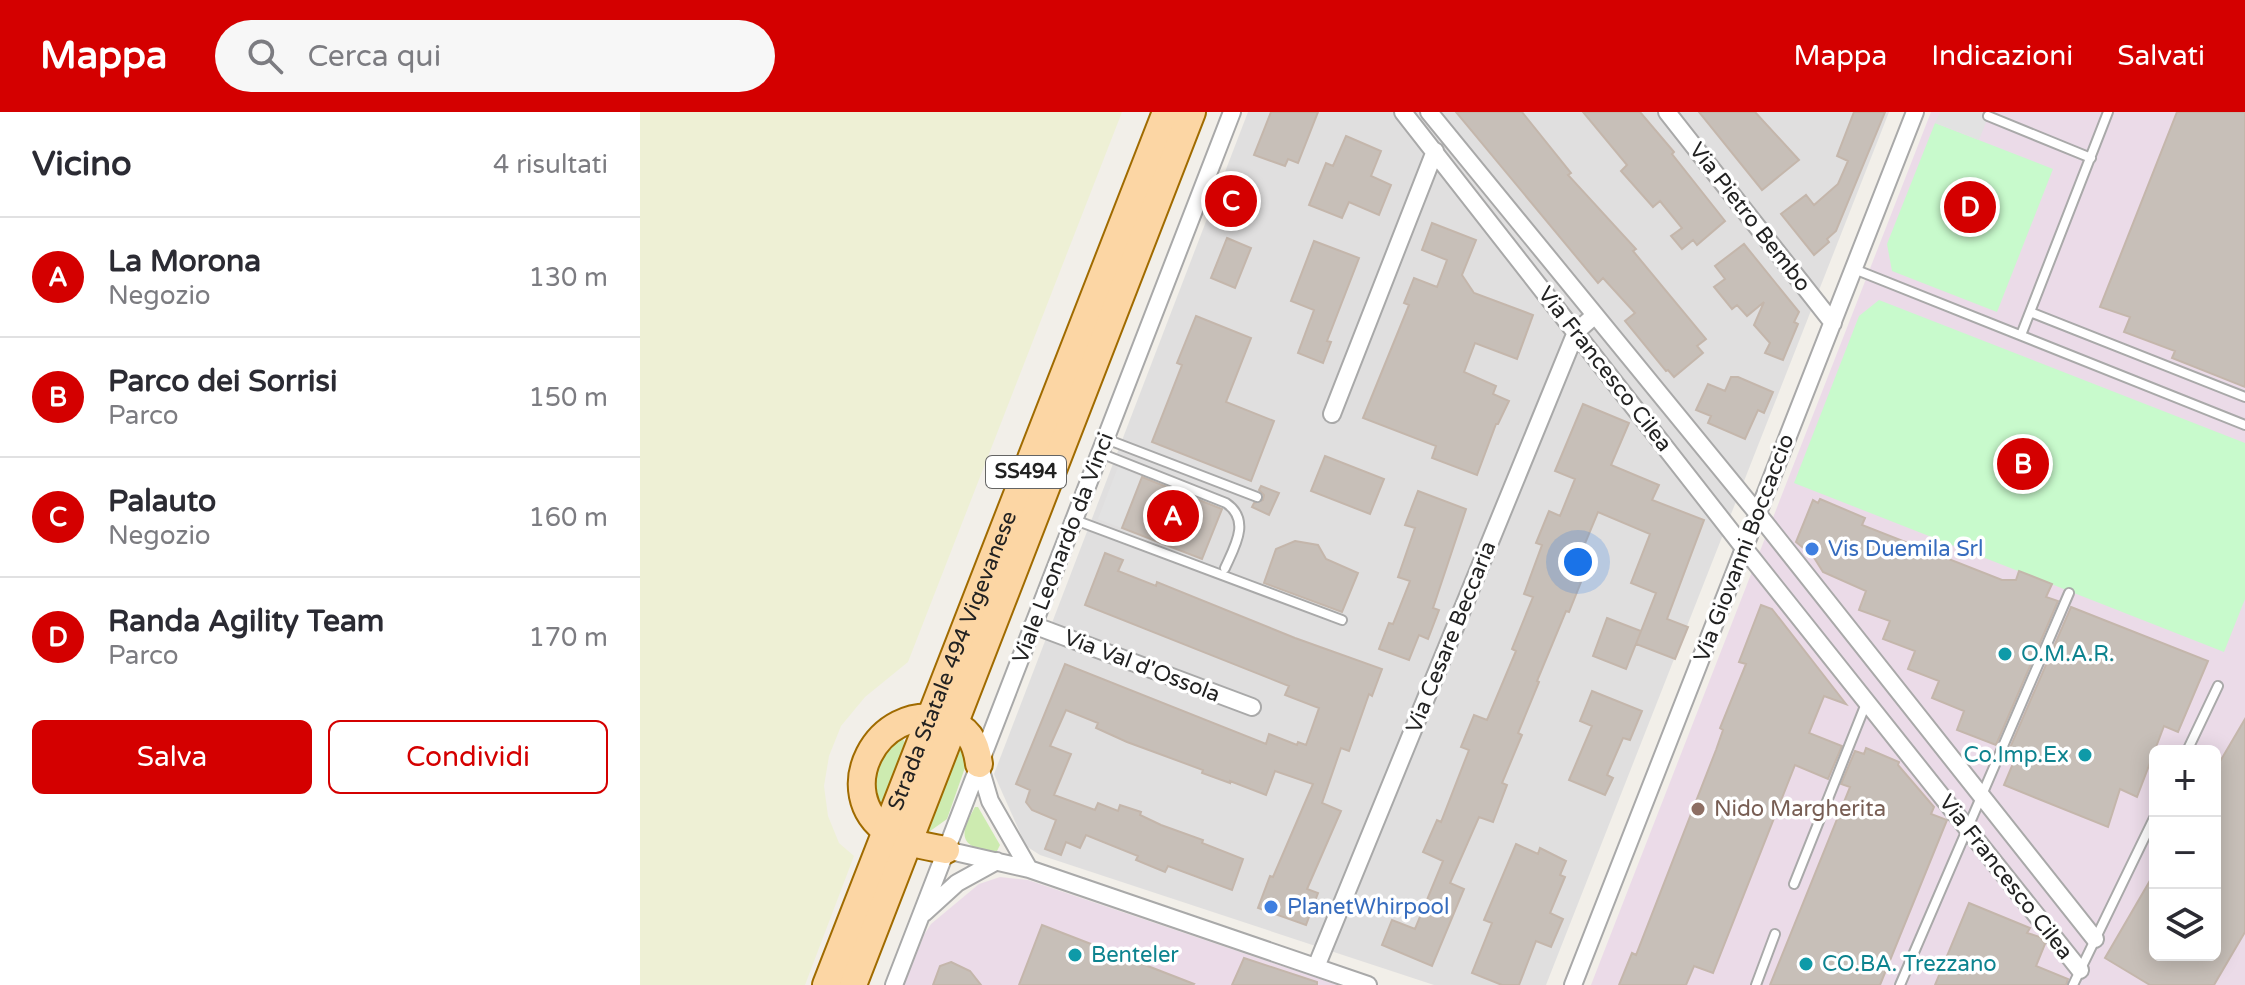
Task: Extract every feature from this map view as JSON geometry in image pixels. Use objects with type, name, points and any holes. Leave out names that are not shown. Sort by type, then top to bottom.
[{"type":"main road","name":"Strada Statale 494 Vigevanese","points":[[853,985],[898,837],[1166,112]]},
{"type":"main road","name":"Strada Statale 494 Vigevanese","points":[[943,720],[1192,112]]},
{"type":"main road","points":[[946,850],[898,837],[872,815],[864,795],[863,773],[869,753],[890,728],[910,719],[943,720],[971,736],[977,747],[979,764]]},
{"type":"main road","name":"Strada Statale 494 Vigevanese","points":[[826,985],[898,837]]},
{"type":"street","name":"Viale Leonardo da Vinci","points":[[894,985],[1232,112]]},
{"type":"street","name":"Via Francesco Cilea","points":[[1403,112],[1967,828],[2076,977]]},
{"type":"street","name":"Via Francesco Cilea","points":[[1429,112],[1758,514],[2095,939]]},
{"type":"street","name":"Via Pietro Bembo","points":[[1667,112],[1833,323]]},
{"type":"street","name":"Via Giovanni Boccaccio","points":[[1573,985],[1915,112]]},
{"type":"street","points":[[1332,414],[1435,151]]},
{"type":"street","name":"Via Cesare Beccaria","points":[[1316,967],[1576,332],[1595,315]]},
{"type":"street","name":"Via Val d'Ossola","points":[[1033,625],[1252,707]]},
{"type":"street","points":[[979,764],[990,801],[1029,869]]},
{"type":"street","points":[[946,850],[1029,869],[1368,985]]},
{"type":"street","points":[[920,917],[957,883],[997,861]]},
{"type":"lane","points":[[2021,335],[2108,112]]},
{"type":"lane","points":[[1988,116],[2091,158]]},
{"type":"lane","points":[[1854,269],[2245,425]]},
{"type":"lane","points":[[2030,312],[2245,397]]},
{"type":"lane","points":[[1102,446],[1257,497]]},
{"type":"lane","points":[[1102,446],[1235,509],[1240,520],[1239,537],[1225,568]]},
{"type":"lane","points":[[1074,519],[1342,620]]},
{"type":"lane","points":[[1900,985],[2069,593]]},
{"type":"lane","points":[[2190,745],[2218,686]]},
{"type":"lane","points":[[1794,884],[1867,700]]},
{"type":"lane","points":[[2095,939],[2155,817]]},
{"type":"lane","points":[[1756,985],[1775,934]]},
{"type":"lane","name":"Via Francesco Cilea","points":[[2076,977],[2095,939]]},
{"type":"shaded area","points":[[1248,112],[1889,112],[1546,985],[1434,985],[1040,855],[1026,846],[994,774]]},
{"type":"shaded area","points":[[1931,112],[2245,112],[2245,985],[1591,985]]},
{"type":"shaded area","points":[[1940,112],[1990,112],[1979,140],[1935,123]]},
{"type":"shaded area","points":[[1118,467],[1142,477],[1122,528],[1098,519]]},
{"type":"shaded area","points":[[1000,877],[1028,880],[1338,985],[904,985],[931,924],[979,884]]},
{"type":"green space","points":[[640,112],[1122,112],[908,662],[865,697],[841,726],[829,756],[824,786],[828,816],[839,843],[854,856],[805,985],[640,985]]},
{"type":"green space","points":[[1935,123],[2053,169],[1997,312],[1892,271],[1887,244]]},
{"type":"green space","points":[[1879,300],[2245,443],[2245,599],[2224,652],[1794,483],[1859,316]]},
{"type":"green space","points":[[902,737],[905,743],[880,802],[873,788],[877,758]]},
{"type":"green space","points":[[959,748],[968,759],[947,819],[926,834],[955,751]]},
{"type":"green space","points":[[975,807],[978,807],[1000,845],[995,855],[976,848],[966,840],[966,827]]},
{"type":"building","points":[[1271,112],[1318,112],[1298,163],[1288,159],[1285,166],[1254,155]]},
{"type":"building","points":[[1456,112],[1522,112],[1571,173],[1568,175],[1636,249],[1633,251],[1706,339],[1697,346],[1703,353],[1674,377],[1666,371],[1625,321],[1635,313],[1603,278],[1598,283]]},
{"type":"building","points":[[1583,112],[1640,112],[1725,221],[1697,245],[1693,240],[1682,249],[1671,236],[1682,228],[1660,201],[1653,207],[1621,171],[1627,165]]},
{"type":"building","points":[[1699,112],[1755,112],[1799,160],[1762,190]]},
{"type":"building","points":[[1854,112],[1885,112],[1836,231],[1814,255],[1781,214],[1806,195],[1814,205],[1838,184],[1848,161],[1837,156]]},
{"type":"building","points":[[2177,112],[2245,112],[2245,387],[2172,358],[2175,351],[2124,332],[2130,317],[2100,307]]},
{"type":"building","points":[[1346,136],[1381,151],[1371,176],[1391,185],[1379,215],[1349,202],[1342,218],[1309,205],[1326,163],[1333,166]]},
{"type":"building","points":[[1432,223],[1476,240],[1462,275],[1474,293],[1533,315],[1517,359],[1475,343],[1464,372],[1496,386],[1493,394],[1509,401],[1496,424],[1477,475],[1432,458],[1436,446],[1363,418],[1409,305],[1404,303],[1414,278],[1437,287],[1447,260],[1422,250]]},
{"type":"building","points":[[1227,238],[1251,248],[1235,288],[1211,278]]},
{"type":"building","points":[[1314,241],[1359,258],[1327,341],[1331,342],[1323,363],[1298,353],[1314,310],[1291,301]]},
{"type":"building","points":[[1744,244],[1799,312],[1794,322],[1798,324],[1783,360],[1765,353],[1770,343],[1754,325],[1764,302],[1747,316],[1737,305],[1732,309],[1714,287],[1725,279],[1715,266]]},
{"type":"building","points":[[1196,316],[1251,338],[1226,402],[1274,421],[1251,481],[1152,442],[1182,365],[1177,363]]},
{"type":"building","points":[[1731,377],[1773,392],[1764,413],[1758,410],[1745,439],[1708,423],[1711,416],[1696,410],[1708,384],[1725,391]]},
{"type":"building","points":[[1583,404],[1629,423],[1611,465],[1659,485],[1652,500],[1704,520],[1667,619],[1688,627],[1675,659],[1636,644],[1656,593],[1631,583],[1650,534],[1598,512],[1571,577],[1581,582],[1537,681],[1518,733],[1522,735],[1502,783],[1507,785],[1493,822],[1479,817],[1450,883],[1464,889],[1432,966],[1382,945],[1392,920],[1415,929],[1443,861],[1423,852],[1437,820],[1441,822],[1469,750],[1461,747],[1474,715],[1487,720],[1516,651],[1512,649],[1533,597],[1524,594],[1542,545],[1536,543],[1549,511],[1560,516],[1575,479],[1555,471]]},
{"type":"building","points":[[1325,456],[1384,479],[1370,514],[1311,491]]},
{"type":"building","points":[[1142,477],[1222,509],[1202,559],[1122,528]]},
{"type":"building","points":[[1261,486],[1279,493],[1269,515],[1252,507],[1263,500],[1264,495],[1259,490]]},
{"type":"building","points":[[1418,491],[1466,509],[1433,608],[1439,610],[1428,639],[1419,635],[1409,660],[1379,649],[1410,581],[1398,577],[1415,528],[1405,525]]},
{"type":"building","points":[[1820,499],[1865,518],[1862,525],[2002,580],[2016,580],[2019,571],[2052,584],[2046,597],[2058,601],[1996,745],[1957,730],[1964,711],[1932,698],[1939,681],[1908,669],[1915,651],[1883,639],[1890,621],[1859,610],[1866,591],[1823,572],[1813,556],[1796,542],[1813,500],[1818,503]]},
{"type":"building","points":[[1295,541],[1318,545],[1326,559],[1358,573],[1342,612],[1264,583],[1276,549]]},
{"type":"building","points":[[1105,553],[1123,560],[1118,571],[1156,586],[1157,582],[1295,638],[1382,669],[1372,696],[1369,694],[1349,751],[1341,748],[1322,803],[1341,811],[1307,889],[1318,893],[1306,925],[1258,908],[1313,784],[1275,771],[1266,795],[1127,742],[1096,728],[1098,723],[1066,710],[1050,746],[1071,754],[1054,795],[1095,810],[1098,803],[1118,811],[1120,805],[1141,812],[1140,815],[1161,825],[1243,859],[1232,890],[1168,866],[1165,872],[1136,860],[1138,856],[1086,835],[1080,848],[1066,842],[1061,855],[1045,849],[1056,820],[1032,810],[1026,802],[1030,790],[1016,784],[1065,664],[1266,744],[1269,734],[1297,745],[1298,742],[1306,745],[1319,708],[1285,695],[1289,686],[1085,605]]},
{"type":"building","points":[[1761,605],[1772,609],[1846,704],[1824,696],[1809,733],[1842,746],[1828,779],[1795,765],[1713,973],[1694,966],[1686,985],[1619,985],[1632,953],[1636,955],[1716,750],[1723,730],[1720,728],[1746,664],[1739,662]]},
{"type":"building","points":[[2071,607],[2208,661],[2178,732],[2164,726],[2157,745],[2149,745],[2149,765],[2137,797],[2120,789],[2108,827],[2004,785],[2017,754],[2009,750]]},
{"type":"building","points":[[1607,618],[1641,631],[1626,669],[1593,656]]},
{"type":"building","points":[[1592,691],[1642,711],[1630,740],[1623,738],[1607,775],[1613,778],[1605,795],[1569,780],[1592,726],[1580,721]]},
{"type":"building","points":[[2245,719],[2245,932],[2214,985],[2150,985],[2105,958],[2149,882],[2149,961],[2221,961],[2221,760]]},
{"type":"building","points":[[1866,748],[1899,762],[1898,765],[1934,807],[1931,814],[1947,820],[1880,985],[1770,985],[1850,787],[1841,784],[1855,751],[1864,754]]},
{"type":"building","points":[[1516,844],[1538,854],[1540,848],[1566,861],[1560,875],[1565,877],[1550,913],[1563,919],[1551,947],[1536,941],[1519,985],[1502,985],[1472,973],[1492,923],[1484,920]]},
{"type":"building","points":[[1969,903],[2030,928],[2027,933],[2040,937],[2045,944],[2036,966],[2068,979],[2066,985],[1935,985]]},
{"type":"building","name":"Benteler","points":[[1042,925],[1194,984],[1019,985]]},
{"type":"building","name":"Benteler","points":[[1244,958],[1317,982],[1317,985],[1232,985]]},
{"type":"building","points":[[951,962],[970,971],[981,985],[933,985],[940,966]]},
{"type":"place","name":"Palauto","points":[[1231,201]]},
{"type":"place","name":"Randa Agility Team","points":[[1970,207]]},
{"type":"place","name":"Parco dei Sorrisi","points":[[2023,464]]},
{"type":"place","name":"La Morona","points":[[1173,516]]},
{"type":"place","name":"Vis Duemila Srl","points":[[1812,549]]},
{"type":"place","name":"O.M.A.R.","points":[[2005,654]]},
{"type":"place","name":"Co.Imp.Ex","points":[[2085,755]]},
{"type":"place","name":"Nido Margherita","points":[[1698,809]]},
{"type":"place","name":"PlanetWhirpool","points":[[1271,907]]},
{"type":"place","name":"Benteler","points":[[1075,955]]},
{"type":"place","name":"CO.BA. Trezzano","points":[[1806,964]]}]
